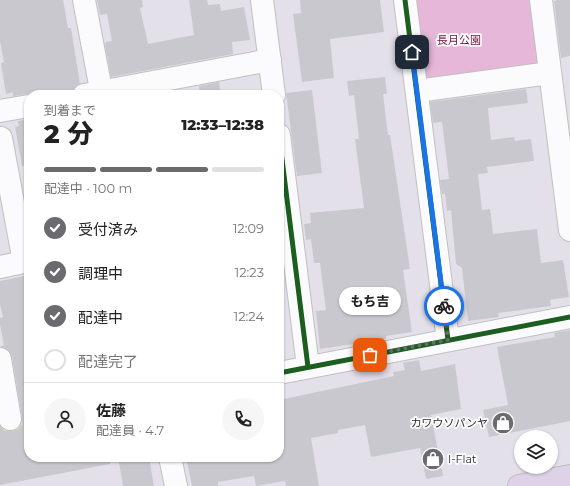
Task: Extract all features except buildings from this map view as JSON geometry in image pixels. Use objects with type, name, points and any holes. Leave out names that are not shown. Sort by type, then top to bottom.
[{"type":"main road","points":[[519,486],[570,476]]},
{"type":"street","points":[[84,0],[95,90]]},
{"type":"street","points":[[262,0],[273,90]]},
{"type":"street","points":[[405,0],[448,340]]},
{"type":"street","points":[[541,0],[570,230]]},
{"type":"street","points":[[116,90],[270,60]]},
{"type":"street","points":[[417,91],[550,73]]},
{"type":"street","points":[[1,107],[24,106]]},
{"type":"street","points":[[1,138],[24,248]]},
{"type":"street","points":[[284,213],[308,367]]},
{"type":"street","points":[[0,267],[24,263]]},
{"type":"street","points":[[284,371],[570,317]]},
{"type":"street","points":[[0,359],[10,419]]},
{"type":"street","points":[[171,462],[176,486]]},
{"type":"green space","name":"長月公園","points":[[414,0],[532,0],[541,63],[535,69],[424,79]]},
{"type":"waterway","points":[[0,432],[24,427]]},
{"type":"cycle path","points":[[405,0],[448,340]]},
{"type":"cycle path","points":[[284,175],[308,367]]},
{"type":"cycle path","points":[[284,372],[570,317]]},
{"type":"way so far","points":[[370,355],[448,340],[444,306]]},
{"type":"place","name":"もち吉","points":[[370,355]]},
{"type":"place","name":"カワウソパンヤ","points":[[503,423]]},
{"type":"place","name":"I-Flat","points":[[433,459]]},
{"type":"route","points":[[412,52],[444,306]]}]
